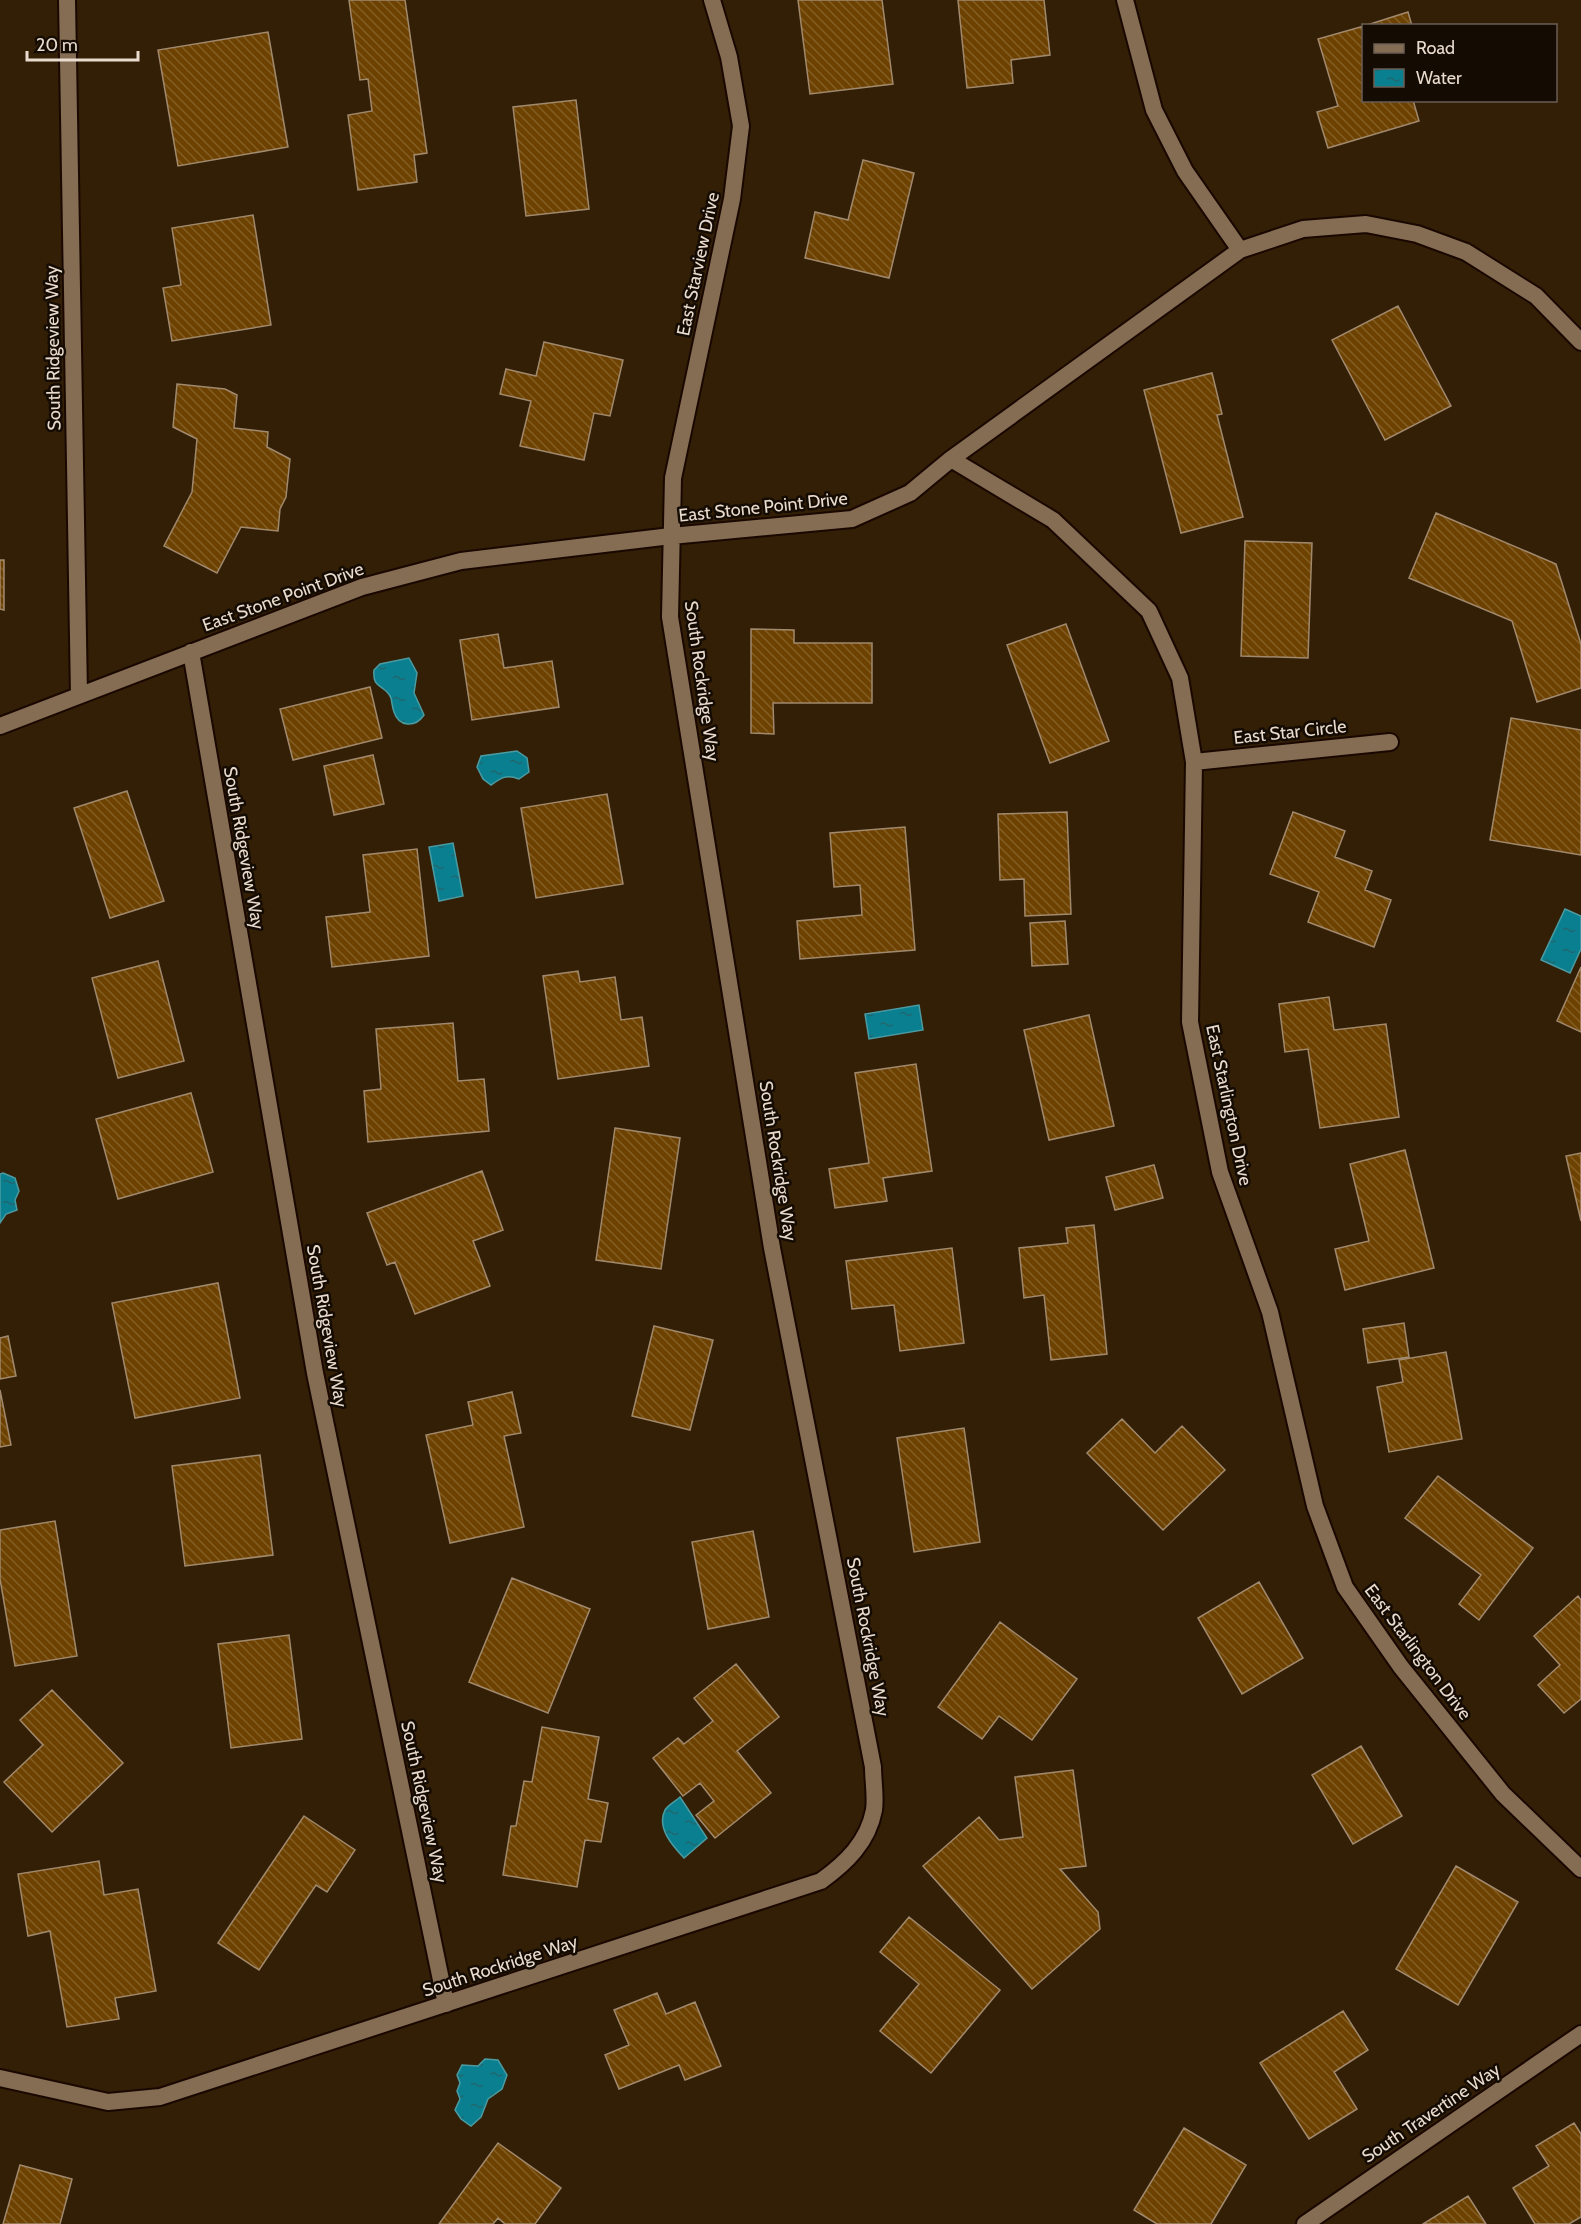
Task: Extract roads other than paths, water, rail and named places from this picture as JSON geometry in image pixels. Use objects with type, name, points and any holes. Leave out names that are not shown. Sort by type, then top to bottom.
[{"type":"street","name":"South Ridgeview Way","points":[[67,0],[79,694]]},
{"type":"street","name":"East Starview Drive","points":[[671,536],[673,478],[732,199],[741,126],[729,57],[712,0]]},
{"type":"street","points":[[1125,0],[1154,110],[1185,171],[1240,250]]},
{"type":"street","name":"East Stone Point Drive","points":[[0,726],[362,587],[461,561],[671,536],[852,519],[910,493],[951,459],[1240,250],[1303,230],[1366,224],[1417,234],[1466,252],[1536,296],[1581,342]]},
{"type":"street","name":"East Starlington Drive","points":[[951,459],[1053,520],[1149,610],[1180,678],[1194,762],[1190,1022],[1220,1172],[1270,1312],[1315,1506],[1346,1587],[1401,1667],[1503,1794],[1581,1869]]},
{"type":"street","name":"South Rockridge Way","points":[[0,2078],[108,2102],[160,2097],[821,1881],[843,1865],[861,1842],[874,1810],[873,1767],[772,1248],[671,629],[671,536]]},
{"type":"street","name":"South Ridgeview Way","points":[[190,652],[315,1372],[446,2004]]},
{"type":"street","name":"East Star Circle","points":[[1194,762],[1390,741]]},
{"type":"street","name":"South Travertine Way","points":[[1305,2224],[1581,2034]]},
{"type":"water","points":[[409,658],[417,673],[414,693],[424,715],[412,724],[403,723],[396,717],[391,698],[377,684],[374,676],[374,670],[380,664]]},
{"type":"water","points":[[517,751],[527,758],[529,772],[519,779],[504,778],[491,785],[483,779],[477,767],[481,756]]},
{"type":"water","points":[[453,843],[463,896],[439,901],[429,847]]},
{"type":"water","points":[[1565,909],[1581,916],[1581,949],[1570,973],[1541,960]]},
{"type":"water","points":[[919,1005],[923,1030],[869,1039],[865,1014]]},
{"type":"water","points":[[0,1174],[15,1178],[19,1191],[15,1200],[17,1210],[6,1214],[0,1223]]},
{"type":"water","points":[[680,1797],[707,1838],[684,1858],[667,1836],[663,1823],[665,1810]]},
{"type":"water","points":[[485,2059],[498,2060],[507,2075],[502,2089],[488,2099],[481,2117],[471,2126],[461,2119],[455,2110],[460,2099],[457,2091],[460,2083],[457,2075],[462,2065],[478,2066]]}]
